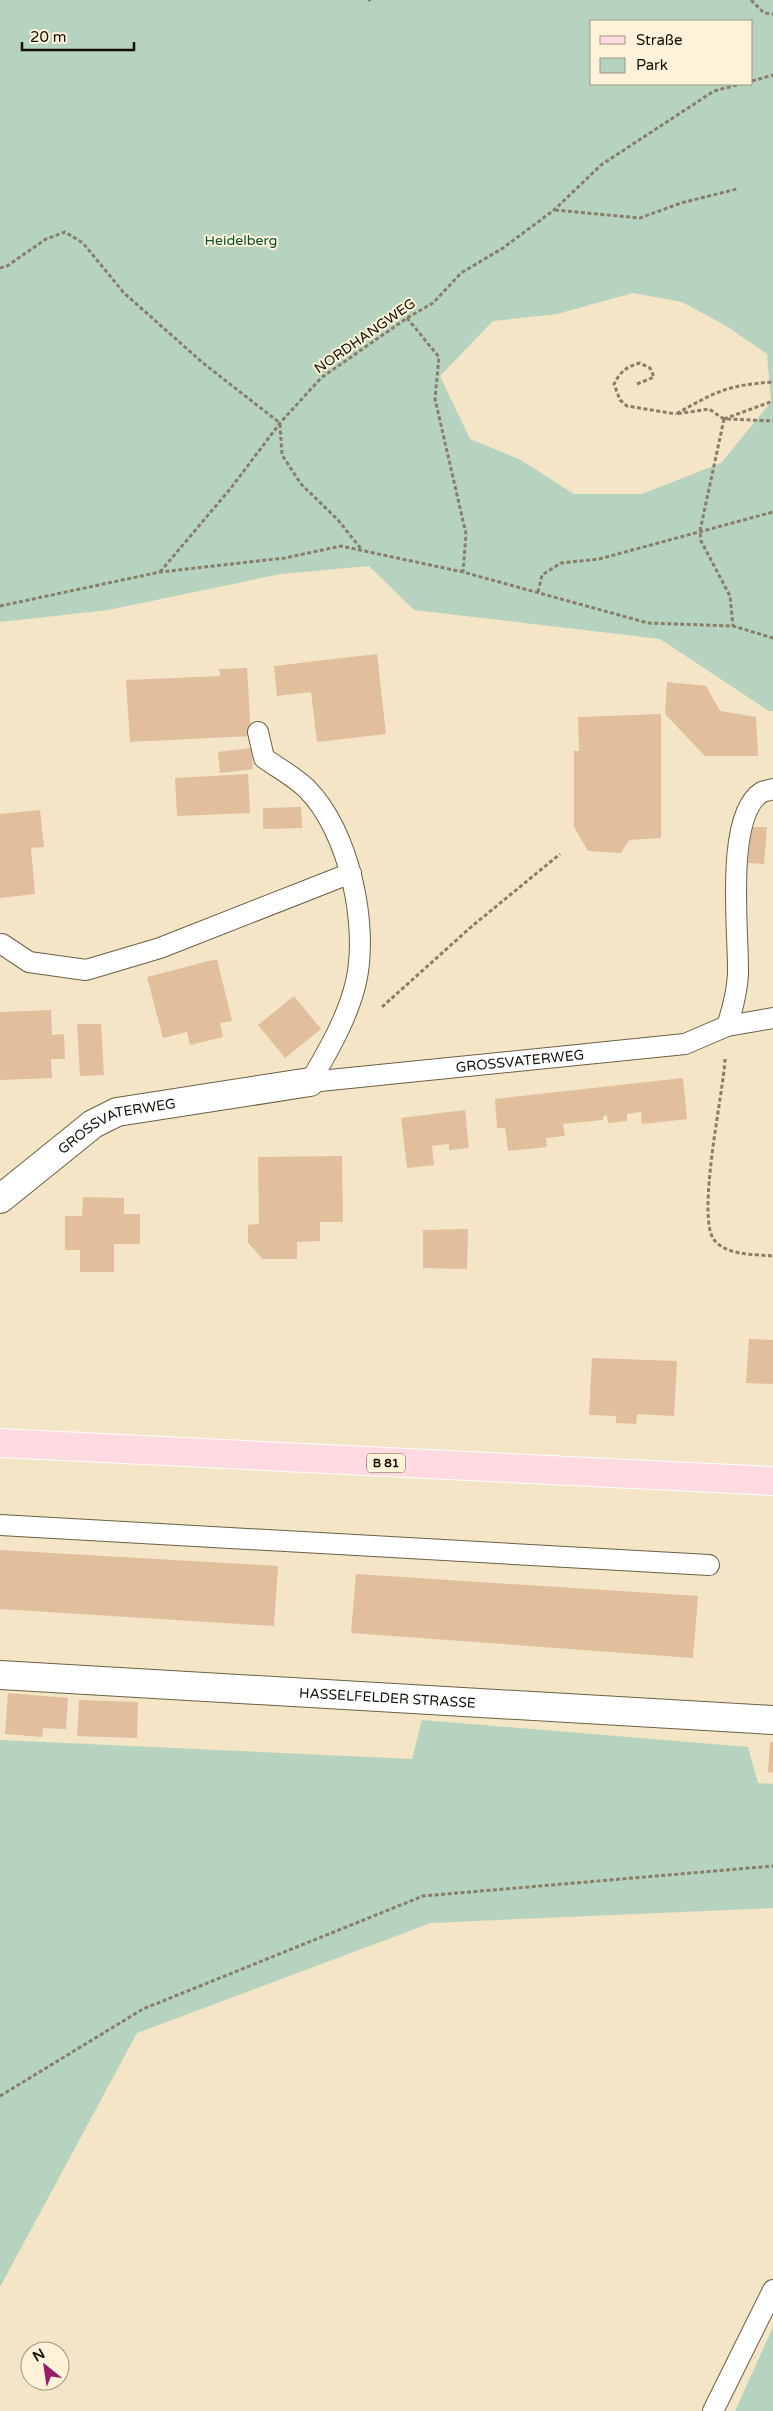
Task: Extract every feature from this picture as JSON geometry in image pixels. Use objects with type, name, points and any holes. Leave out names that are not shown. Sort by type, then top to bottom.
[{"type":"main road","name":"B 81","points":[[0,1443],[773,1481]]},
{"type":"street","name":"GROSSVATERWEG","points":[[0,1198],[93,1124],[117,1112],[310,1082]]},
{"type":"street","name":"HASSELFELDER STRASSE","points":[[0,1675],[773,1720]]},
{"type":"lane","points":[[258,732],[264,758],[307,789],[334,826],[350,873],[361,928],[356,982],[343,1021],[310,1082]]},
{"type":"lane","points":[[727,1026],[735,1000],[738,974],[736,901],[739,830],[751,805],[761,793],[773,789]]},
{"type":"lane","points":[[2,944],[29,962],[86,970],[160,948],[350,873]]},
{"type":"lane","name":"GROSSVATERWEG","points":[[310,1082],[684,1044],[727,1026],[773,1018]]},
{"type":"lane","points":[[0,1526],[709,1565]]},
{"type":"lane","points":[[713,2411],[773,2290]]},
{"type":"path","points":[[751,0],[764,12],[773,14]]},
{"type":"path","points":[[753,81],[773,74]]},
{"type":"path","name":"NORDHANGWEG","points":[[160,572],[231,488],[280,423],[321,378],[407,318],[433,303],[462,273],[503,248],[554,210],[602,165],[714,91],[737,85]]},
{"type":"path","points":[[554,210],[640,218],[681,203],[737,189]]},
{"type":"path","points":[[0,268],[7,266],[46,239],[65,232],[84,243],[124,293],[203,363],[280,423],[282,455],[301,484],[338,520],[362,551]]},
{"type":"path","points":[[407,318],[439,357],[435,399],[466,534],[463,572]]},
{"type":"path","points":[[637,384],[654,377],[650,368],[640,363],[625,368],[614,384],[620,400],[627,406],[676,414],[709,409],[724,419],[773,422]]},
{"type":"path","points":[[676,414],[715,392],[739,385],[773,382]]},
{"type":"path","points":[[724,419],[773,401]]},
{"type":"path","points":[[724,419],[700,531],[701,541],[730,596],[733,626]]},
{"type":"path","points":[[538,592],[542,574],[561,563],[599,559],[773,512]]},
{"type":"path","points":[[0,606],[160,572],[285,558],[341,546],[463,572],[648,623],[733,626],[773,638]]},
{"type":"path","points":[[378,1012],[471,927],[560,854]]},
{"type":"path","points":[[727,1026],[725,1065],[712,1146],[708,1225],[714,1240],[732,1252],[773,1256]]},
{"type":"path","points":[[0,2096],[142,2009],[424,1896],[773,1866]]},
{"type":"green space","name":"Heidelberg","points":[[0,0],[773,0],[773,711],[769,711],[660,639],[414,610],[369,566],[281,574],[108,610],[0,622]],"holes":[[[633,293],[682,302],[728,327],[767,354],[771,402],[721,463],[642,494],[574,494],[519,459],[470,439],[440,376],[493,321],[557,314]]]},
{"type":"green space","points":[[422,1720],[748,1747],[758,1783],[773,1784],[773,1908],[431,1923],[137,2033],[0,2287],[0,1740],[412,1759]]},
{"type":"green space","points":[[773,2327],[773,2411],[735,2411]]},
{"type":"building","points":[[377,654],[386,734],[317,742],[311,692],[277,696],[274,666]]},
{"type":"building","points":[[247,668],[251,736],[130,742],[126,680],[220,676],[219,669]]},
{"type":"building","points":[[667,682],[706,686],[720,711],[756,717],[758,756],[705,756],[665,714]]},
{"type":"building","points":[[661,714],[661,838],[629,840],[621,853],[588,851],[574,827],[574,751],[579,751],[578,717]]},
{"type":"building","points":[[251,748],[253,769],[220,773],[218,752]]},
{"type":"building","points":[[248,774],[250,813],[177,816],[175,778]]},
{"type":"building","points":[[301,807],[302,828],[263,829],[263,808]]},
{"type":"building","points":[[40,810],[44,847],[31,848],[35,894],[0,898],[0,814]]},
{"type":"building","points":[[751,827],[767,827],[764,864],[748,863]]},
{"type":"building","points":[[217,959],[232,1021],[220,1023],[223,1037],[190,1045],[187,1032],[163,1038],[147,977]]},
{"type":"building","points":[[294,996],[321,1029],[285,1058],[258,1025]]},
{"type":"building","points":[[51,1010],[52,1035],[64,1034],[65,1059],[51,1059],[52,1078],[0,1080],[0,1012]]},
{"type":"building","points":[[77,1024],[101,1024],[104,1075],[80,1076]]},
{"type":"building","points":[[683,1078],[687,1119],[642,1124],[641,1112],[627,1114],[627,1121],[608,1123],[607,1115],[603,1116],[603,1120],[563,1124],[565,1136],[546,1138],[547,1147],[508,1151],[505,1128],[497,1128],[495,1099]]},
{"type":"building","points":[[465,1110],[469,1148],[449,1150],[449,1144],[432,1146],[434,1165],[407,1168],[401,1118]]},
{"type":"building","points":[[342,1156],[343,1222],[320,1222],[320,1241],[297,1242],[297,1259],[263,1259],[248,1243],[248,1225],[259,1224],[258,1157]]},
{"type":"building","points":[[83,1197],[124,1198],[124,1214],[140,1214],[140,1244],[114,1244],[114,1272],[80,1272],[80,1250],[65,1250],[65,1216],[82,1216]]},
{"type":"building","points":[[468,1229],[467,1269],[423,1268],[423,1230]]},
{"type":"building","points":[[749,1339],[773,1340],[773,1384],[746,1383]]},
{"type":"building","points":[[592,1358],[677,1361],[674,1416],[637,1414],[636,1424],[616,1423],[616,1416],[589,1415]]},
{"type":"building","points":[[0,1550],[278,1566],[274,1626],[0,1609]]},
{"type":"building","points":[[356,1574],[698,1596],[693,1658],[351,1633]]},
{"type":"building","points":[[8,1693],[68,1698],[66,1729],[43,1728],[42,1737],[5,1734]]},
{"type":"building","points":[[79,1700],[138,1702],[137,1738],[77,1736]]},
{"type":"building","points":[[770,1742],[773,1742],[773,1773],[768,1772]]}]
